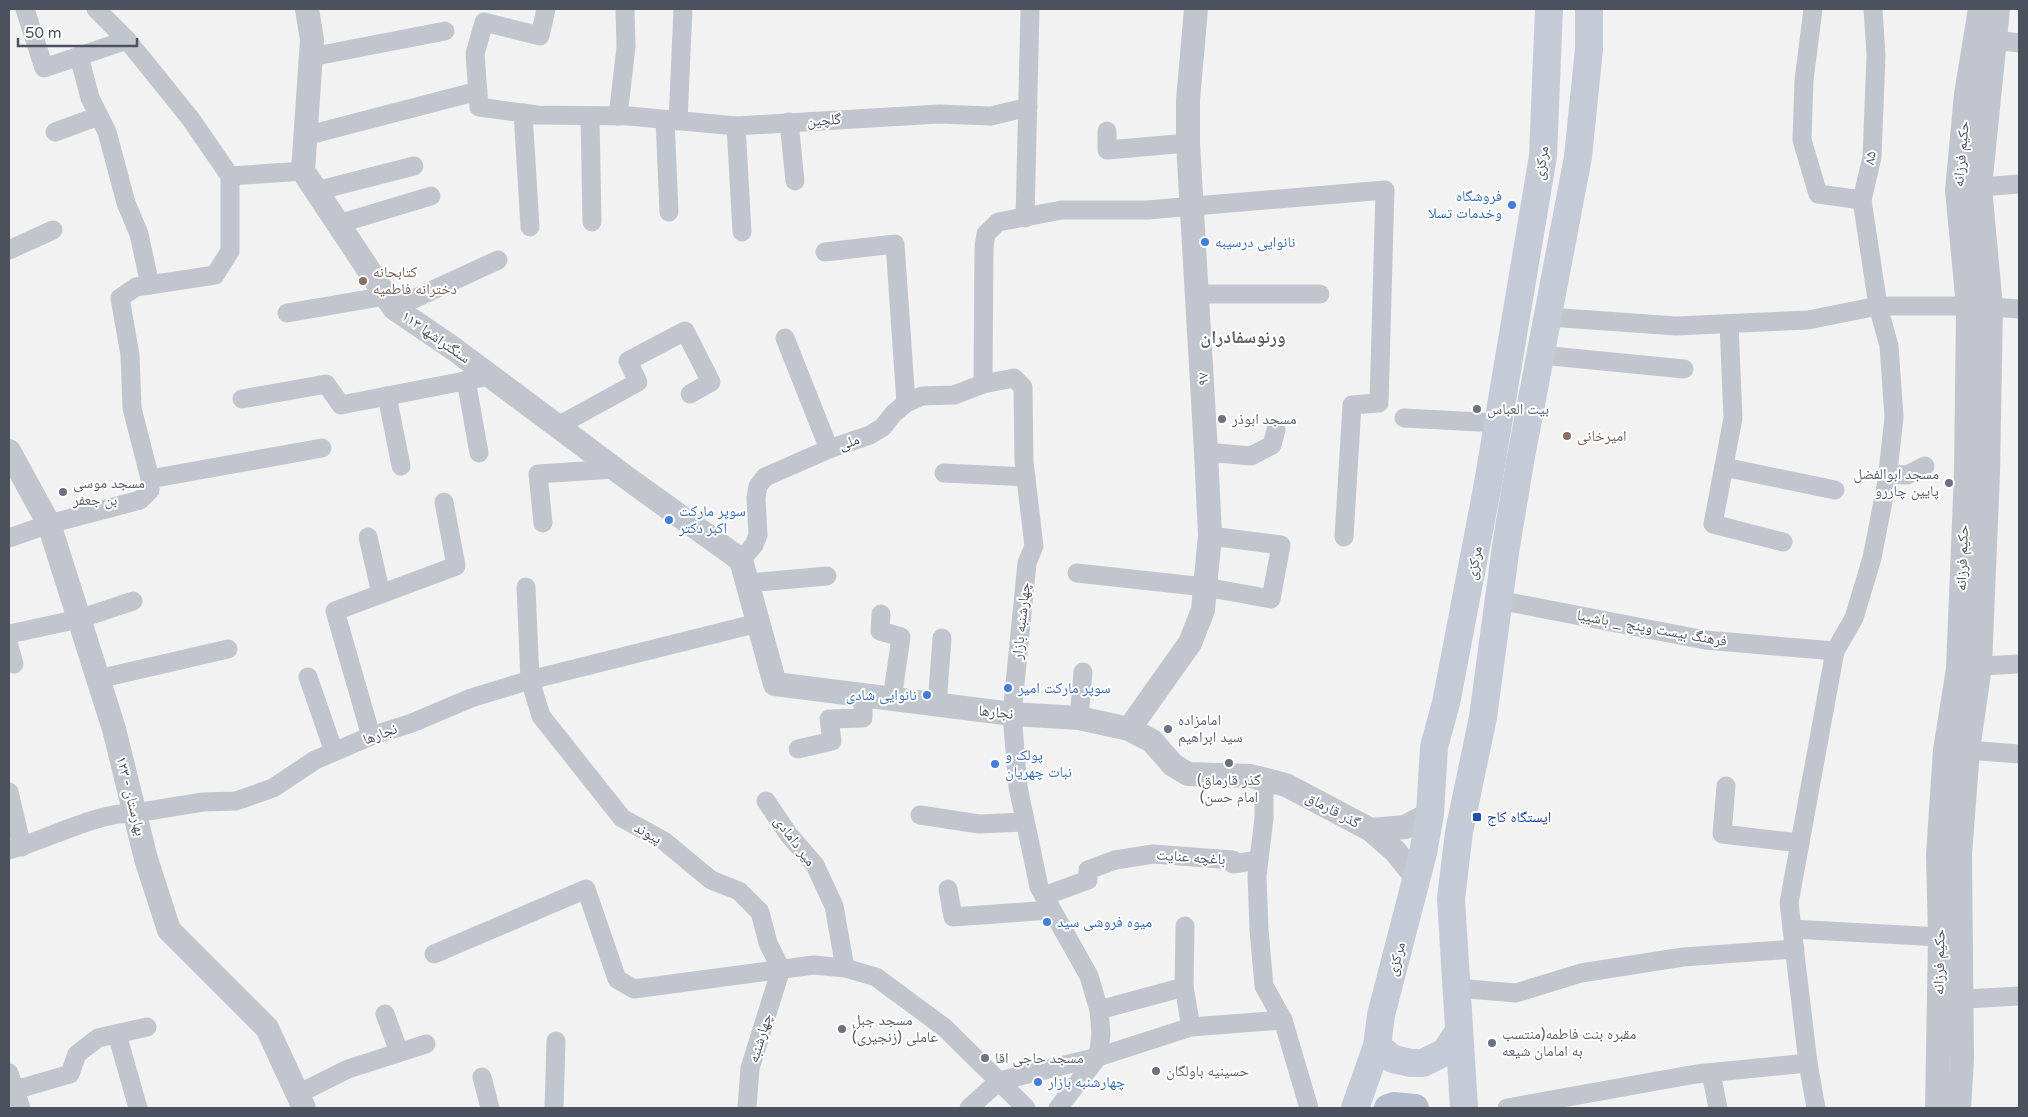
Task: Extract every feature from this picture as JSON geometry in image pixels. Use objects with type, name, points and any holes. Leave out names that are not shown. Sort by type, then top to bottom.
[{"type":"main road","name":"مرکزی","points":[[1355,1108],[1377,1046],[1381,1015],[1417,878],[1430,814],[1434,747],[1446,703],[1469,591],[1543,156],[1549,9]]},
{"type":"main road","name":"مرکزی","points":[[1464,1108],[1451,899],[1459,832],[1483,717],[1498,600],[1520,462],[1542,355],[1578,157],[1589,49],[1589,9]]},
{"type":"main road","points":[[1446,703],[1456,701],[1470,704],[1480,710],[1483,717]]},
{"type":"main road","points":[[1377,1046],[1393,1059],[1411,1063],[1423,1063],[1445,1052],[1459,1031]]},
{"type":"main road","points":[[1388,1108],[1394,1106],[1415,1108]]},
{"type":"street","points":[[25,9],[44,68],[128,40]]},
{"type":"street","points":[[9,538],[49,524],[140,500],[150,490],[150,478],[132,408],[130,355],[120,298],[136,287],[216,275],[230,251],[230,176],[190,118],[128,40],[96,9]]},
{"type":"street","points":[[230,176],[303,171],[312,40],[307,9]]},
{"type":"street","name":"گلچین","points":[[546,9],[540,36],[484,22],[475,54],[479,107],[523,114],[618,116],[736,126],[940,114],[991,116],[1028,107]]},
{"type":"street","points":[[618,116],[626,47],[625,9]]},
{"type":"street","points":[[669,212],[672,120],[682,9]]},
{"type":"street","points":[[1025,218],[1030,9]]},
{"type":"street","name":"۹۷","points":[[1129,729],[1190,643],[1203,610],[1210,536],[1198,294],[1188,144],[1188,100],[1196,9]]},
{"type":"street","points":[[1813,9],[1804,80],[1802,140],[1818,194],[1862,200]]},
{"type":"street","name":"۸۵","points":[[1816,1108],[1808,1063],[1789,903],[1836,651],[1854,618],[1872,558],[1887,474],[1894,417],[1889,346],[1878,306],[1862,200],[1872,157],[1876,55],[1873,9]]},
{"type":"street","name":"حکیم فرزانه","points":[[1938,1108],[1940,1060],[1962,936],[1960,855],[1968,750],[1980,666],[1988,473],[1980,306],[1978,96],[1980,9]]},
{"type":"street","name":"حکیم فرزانه","points":[[1960,1108],[1962,1059],[1940,937],[1938,855],[1945,750],[1958,669],[1966,474],[1980,306],[1957,190],[1978,96],[2008,42],[1998,9]]},
{"type":"street","points":[[311,57],[445,31]]},
{"type":"street","points":[[79,56],[90,98],[107,132],[126,202],[139,234],[150,285]]},
{"type":"street","points":[[305,136],[478,91]]},
{"type":"street","points":[[523,114],[530,226]]},
{"type":"street","points":[[55,132],[99,116]]},
{"type":"street","points":[[590,116],[592,222]]},
{"type":"street","points":[[788,122],[794,181]]},
{"type":"street","points":[[736,126],[742,232]]},
{"type":"street","points":[[1107,131],[1107,150],[1188,144]]},
{"type":"street","points":[[316,191],[414,166]]},
{"type":"street","name":"سنگتراشها ۱۱۳","points":[[303,171],[390,302],[558,426],[744,571]]},
{"type":"street","points":[[1980,187],[2019,184]]},
{"type":"street","points":[[983,384],[986,234],[998,222],[1062,210],[1147,210],[1385,190],[1379,404],[1352,405],[1344,537]]},
{"type":"street","points":[[338,224],[431,196]]},
{"type":"street","points":[[9,250],[53,230]]},
{"type":"street","points":[[825,252],[895,244],[906,403]]},
{"type":"street","points":[[287,313],[390,302],[498,260]]},
{"type":"street","points":[[1198,294],[1320,294]]},
{"type":"street","points":[[1549,317],[1676,326],[1808,320],[1878,306],[1980,306],[2019,309]]},
{"type":"street","points":[[1729,324],[1733,418],[1713,524],[1783,542]]},
{"type":"street","points":[[558,426],[638,382],[628,361],[685,331],[711,382],[690,394]]},
{"type":"street","points":[[785,338],[829,449]]},
{"type":"street","points":[[1542,355],[1684,369]]},
{"type":"street","points":[[242,399],[326,384],[341,404],[490,376]]},
{"type":"street","name":"ملی","points":[[744,571],[758,535],[756,498],[758,486],[765,477],[829,449],[870,435],[883,427],[892,414],[906,403],[922,396],[954,396],[983,384],[1014,378]]},
{"type":"street","name":"چهارشنبه بازار","points":[[1014,378],[1023,386],[1026,477],[1034,546],[1027,563],[1012,714],[1018,787],[1034,870],[1048,903],[1089,976],[1099,1010],[1101,1034],[1098,1056]]},
{"type":"street","points":[[466,380],[479,453]]},
{"type":"street","points":[[387,396],[401,466]]},
{"type":"street","points":[[1404,418],[1498,423]]},
{"type":"street","points":[[1206,452],[1251,456],[1272,445],[1276,430]]},
{"type":"street","points":[[150,478],[322,448]]},
{"type":"street","name":"بهارستان - ۱۲۳","points":[[9,452],[49,524],[114,729],[146,859],[169,930],[267,1028],[301,1101]]},
{"type":"street","points":[[1724,466],[1835,490]]},
{"type":"street","points":[[1887,474],[1907,475],[1924,466]]},
{"type":"street","points":[[544,524],[538,474],[614,469]]},
{"type":"street","points":[[944,473],[1026,477]]},
{"type":"street","points":[[371,736],[335,611],[456,566],[444,502]]},
{"type":"street","points":[[1077,573],[1205,587],[1271,599],[1281,545],[1210,536]]},
{"type":"street","points":[[368,537],[381,594]]},
{"type":"street","points":[[744,571],[827,576]]},
{"type":"street","name":"نجارها","points":[[744,571],[775,684],[1012,714],[1079,718],[1129,729],[1152,741],[1173,765],[1188,774],[1251,776],[1264,780]]},
{"type":"street","name":"پیوند","points":[[526,587],[530,680],[541,716],[622,818],[664,841],[711,880],[739,891],[760,912],[768,943],[781,969]]},
{"type":"street","name":"فرهنگ بیست وپنج _ باشییا","points":[[1498,600],[1705,640],[1836,651]]},
{"type":"street","points":[[9,634],[79,619],[133,601]]},
{"type":"street","points":[[881,614],[880,631],[901,637],[892,699]]},
{"type":"street","name":"نجارها","points":[[15,848],[74,827],[125,813],[203,802],[236,801],[273,788],[315,760],[371,736],[471,698],[530,680],[758,623]]},
{"type":"street","points":[[937,705],[942,638]]},
{"type":"street","points":[[98,679],[228,649]]},
{"type":"street","points":[[1980,666],[2019,664]]},
{"type":"street","points":[[1079,718],[1083,672]]},
{"type":"street","points":[[308,677],[334,752]]},
{"type":"street","points":[[798,749],[832,741],[829,719],[863,718],[863,695]]},
{"type":"street","points":[[1968,750],[2019,754]]},
{"type":"street","points":[[1264,780],[1264,818],[1257,876],[1264,986],[1282,1020],[1309,1108]]},
{"type":"street","name":"گذر قارماق","points":[[1264,780],[1286,785],[1371,830],[1405,827],[1430,814]]},
{"type":"street","points":[[1726,786],[1722,834],[1800,843]]},
{"type":"street","points":[[9,792],[15,848]]},
{"type":"street","name":"میر دامادی","points":[[766,801],[790,835],[815,865],[834,906],[845,968]]},
{"type":"street","points":[[920,815],[979,824],[1025,822]]},
{"type":"street","points":[[1371,830],[1395,851],[1417,878]]},
{"type":"street","name":"باغچه عنایت","points":[[1048,903],[1088,880],[1088,870],[1115,860],[1153,854],[1233,860],[1233,864],[1259,860]]},
{"type":"street","points":[[434,954],[586,889],[617,979],[634,989],[814,965],[845,968],[876,976],[944,1028],[1026,1108]]},
{"type":"street","points":[[948,889],[953,916],[1048,903]]},
{"type":"street","points":[[1185,926],[1184,987],[1191,1027]]},
{"type":"street","points":[[1792,929],[1940,937]]},
{"type":"street","points":[[1457,988],[1516,993],[1581,973],[1683,957],[1795,949]]},
{"type":"street","name":"چهارشنبه","points":[[747,1108],[750,1068],[781,969]]},
{"type":"street","points":[[1099,1010],[1184,987]]},
{"type":"street","points":[[1950,1000],[2019,996]]},
{"type":"street","points":[[385,1014],[399,1052]]},
{"type":"street","points":[[969,1108],[998,1081],[1098,1056],[1191,1027],[1282,1020]]},
{"type":"street","points":[[21,1108],[12,1081],[70,1074],[77,1054],[98,1038],[147,1027]]},
{"type":"street","points":[[117,1034],[138,1108]]},
{"type":"street","points":[[554,1108],[556,1041]]},
{"type":"street","points":[[301,1101],[348,1069],[426,1044]]},
{"type":"street","points":[[1058,1108],[1098,1056]]},
{"type":"street","points":[[1507,1108],[1638,1083],[1808,1063]]},
{"type":"street","points":[[1711,1073],[1718,1108]]},
{"type":"street","points":[[482,1077],[490,1108]]},
{"type":"place","name":"فروشگاه وخدمات تسلا","points":[[1512,205]]},
{"type":"place","name":"نانوایی درسیبه","points":[[1205,242]]},
{"type":"place","name":"کتابحانه دخترانه فاطمیه","points":[[363,281]]},
{"type":"place","name":"بیت العباس","points":[[1477,409]]},
{"type":"place","name":"مسجد ابوذر","points":[[1222,419]]},
{"type":"place","name":"امیرخانی","points":[[1567,436]]},
{"type":"place","name":"مسجد ابوالفضل پایین چاررو","points":[[1949,483]]},
{"type":"place","name":"مسجد موسی بن جعفر","points":[[63,492]]},
{"type":"place","name":"سوپر مارکت اکبر دکتر","points":[[669,520]]},
{"type":"place","name":"سوپر مارکت امیر","points":[[1008,688]]},
{"type":"place","name":"نانوایی شادی","points":[[927,695]]},
{"type":"place","name":"امامزاده سید ابراهیم","points":[[1168,729]]},
{"type":"place","name":"(گذر قارماق (امام حسن","points":[[1229,763]]},
{"type":"place","name":"پولک و نبات چهریان","points":[[995,764]]},
{"type":"place","name":"ایستگاه کاج","points":[[1477,817]]},
{"type":"place","name":"میوه فروشی سید","points":[[1047,922]]},
{"type":"place","name":"مسجد جبل عاملی (زنجیری)","points":[[842,1029]]},
{"type":"place","name":"مقبره بنت فاطمه(منتسب به امامان شیعه","points":[[1492,1043]]},
{"type":"place","name":"مسجد حاجی اقا","points":[[985,1058]]},
{"type":"place","name":"حسینیه باولگان","points":[[1156,1071]]},
{"type":"place","name":"چهارشنبه بازار","points":[[1038,1082]]},
{"type":"district","name":"ورنوسفادران","points":[[1243,337]]}]
